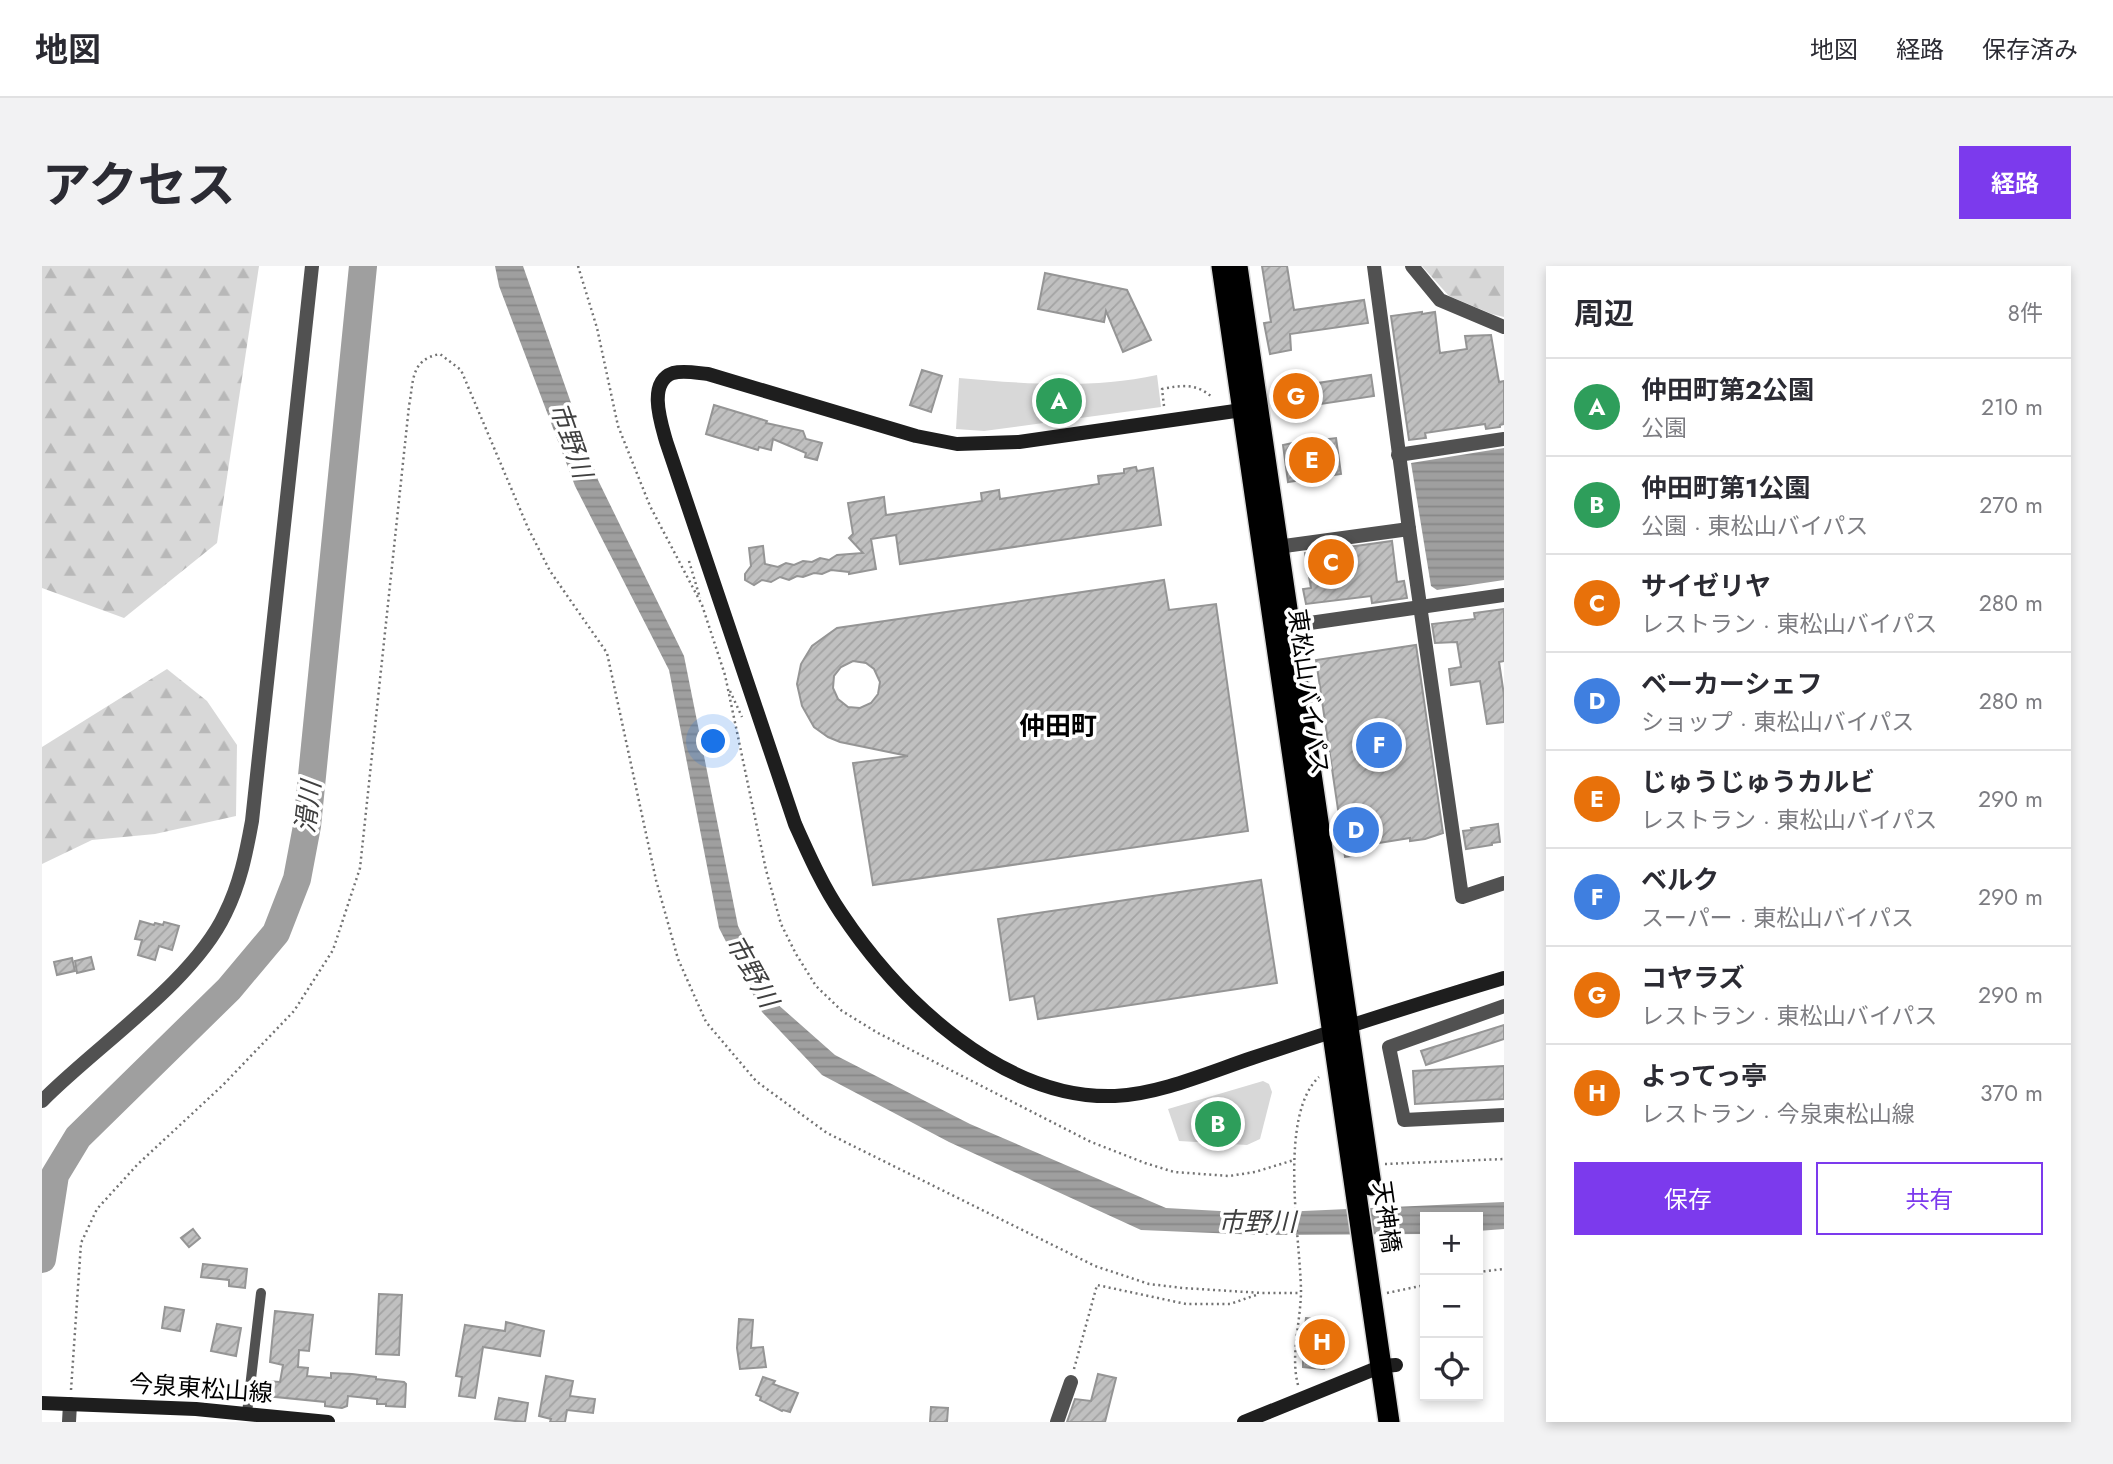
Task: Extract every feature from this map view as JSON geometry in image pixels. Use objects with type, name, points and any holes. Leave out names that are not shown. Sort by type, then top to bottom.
[{"type":"highway","name":"東松山バイパス","points":[[1222,266],[1242,410],[1361,1166]]},
{"type":"highway","name":"東松山バイパス","points":[[1237,266],[1289,626],[1339,1028]]},
{"type":"highway","name":"天神橋","points":[[1361,1166],[1379,1281]]},
{"type":"highway","points":[[1379,1281],[1389,1365],[1390,1422]]},
{"type":"highway","points":[[1389,1365],[1404,1422]]},
{"type":"street","points":[[42,1101],[196,957],[224,916],[243,871],[252,821],[312,266]]},
{"type":"street","points":[[1374,266],[1398,455],[1462,897],[1504,883]]},
{"type":"street","points":[[1412,266],[1440,300],[1504,327]]},
{"type":"street","points":[[1242,410],[1019,442],[975,445],[916,436],[708,374],[670,374],[664,378],[658,394],[660,419],[666,441],[795,824],[815,870],[840,911],[890,978],[963,1041],[1025,1079],[1054,1089],[1086,1095],[1116,1096],[1148,1091],[1339,1028],[1504,978]]},
{"type":"street","points":[[1398,455],[1504,439]]},
{"type":"street","points":[[1277,547],[1409,530]]},
{"type":"street","points":[[1289,626],[1504,595]]},
{"type":"street","points":[[1504,1006],[1389,1047],[1404,1120],[1504,1115]]},
{"type":"street","points":[[1244,1422],[1389,1365]]},
{"type":"street","points":[[1057,1422],[1071,1382]]},
{"type":"street","name":"今泉東松山線","points":[[42,1403],[196,1409],[328,1422]]},
{"type":"street","points":[[69,1404],[69,1422]]},
{"type":"lane","points":[[247,1413],[261,1293]]},
{"type":"path","points":[[578,266],[597,328],[618,426],[650,506],[702,605],[722,665],[780,924],[816,986],[842,1011],[878,1033],[1091,1142],[1145,1163],[1174,1172],[1229,1176],[1255,1172],[1294,1160]]},
{"type":"path","points":[[69,1404],[81,1243],[97,1209],[137,1165],[223,1085],[295,1012],[333,950],[360,868],[409,406],[416,366],[426,357],[440,354],[461,370],[523,517],[550,571],[607,653],[656,880],[678,959],[706,1022],[755,1082],[827,1133],[1095,1266],[1149,1284],[1183,1289],[1262,1293],[1301,1290]]},
{"type":"path","points":[[1164,410],[1161,389],[1170,387],[1195,386],[1215,400]]},
{"type":"path","points":[[1301,1399],[1296,1381],[1301,1290],[1294,1160],[1299,1115],[1308,1090],[1318,1077],[1322,1077]]},
{"type":"path","points":[[1361,1166],[1504,1159]]},
{"type":"path","points":[[1483,1271],[1504,1269]]},
{"type":"path","points":[[1379,1281],[1420,1285]]},
{"type":"path","points":[[1071,1382],[1097,1285],[1186,1304],[1230,1304],[1262,1293]]},
{"type":"green space","points":[[42,266],[259,266],[217,543],[124,618],[42,588]]},
{"type":"green space","points":[[1422,266],[1504,266],[1504,317],[1449,296]]},
{"type":"green space","points":[[1157,375],[1161,407],[984,431],[956,429],[959,378],[1083,384]]},
{"type":"green space","points":[[167,669],[207,701],[237,745],[236,816],[155,834],[92,840],[42,864],[42,747]]},
{"type":"green space","points":[[1263,1081],[1269,1084],[1272,1092],[1260,1139],[1247,1145],[1179,1141],[1168,1109]]},
{"type":"water","name":"市野川","points":[[495,266],[523,266],[598,480],[684,656],[738,926],[775,1002],[835,1055],[970,1124],[1166,1208],[1256,1213],[1504,1202],[1504,1229],[1483,1231],[1483,1212],[1420,1212],[1420,1234],[1261,1235],[1141,1230],[949,1142],[822,1075],[762,1012],[719,928],[669,670],[575,486],[499,286]]},
{"type":"water","points":[[1504,448],[1504,580],[1437,590],[1431,586],[1411,463]]},
{"type":"building","points":[[1262,266],[1287,266],[1294,310],[1364,300],[1368,323],[1290,334],[1291,350],[1270,354],[1264,323],[1271,322]]},
{"type":"building","points":[[1045,273],[1127,290],[1151,340],[1123,352],[1106,311],[1104,322],[1038,309]]},
{"type":"building","points":[[1435,312],[1440,353],[1467,349],[1465,336],[1491,335],[1499,382],[1504,381],[1504,424],[1500,427],[1486,429],[1485,424],[1425,433],[1426,438],[1409,440],[1391,316]]},
{"type":"building","points":[[922,370],[942,376],[931,412],[910,405]]},
{"type":"building","points":[[1371,375],[1374,396],[1307,406],[1308,409],[1288,412],[1284,384],[1304,381],[1304,385]]},
{"type":"building","points":[[714,405],[767,421],[766,423],[803,431],[806,439],[822,443],[817,460],[805,457],[806,453],[773,439],[771,450],[759,447],[758,450],[706,434]]},
{"type":"building","points":[[1336,438],[1341,474],[1288,482],[1283,445],[1312,439]]},
{"type":"building","points":[[1136,467],[1137,471],[1153,468],[1161,525],[900,564],[896,535],[871,539],[876,569],[849,574],[831,570],[789,580],[780,577],[771,582],[762,580],[754,585],[745,580],[745,574],[751,566],[749,548],[763,546],[765,564],[778,567],[786,563],[794,565],[820,558],[829,560],[837,555],[863,553],[849,538],[853,534],[848,503],[884,497],[886,515],[982,501],[981,493],[999,490],[1000,499],[1099,484],[1098,476],[1124,473],[1124,469]]},
{"type":"building","points":[[1392,541],[1397,582],[1404,581],[1407,598],[1372,603],[1371,596],[1306,604],[1303,589],[1311,588],[1305,553]]},
{"type":"building","points":[[1164,580],[1169,610],[1216,604],[1248,831],[873,885],[853,763],[908,756],[828,737],[814,727],[802,706],[797,684],[801,664],[812,646],[837,628]],"holes":[[[853,661],[866,663],[874,669],[880,682],[878,694],[871,703],[860,708],[848,707],[838,699],[833,688],[834,676],[841,667]]]},
{"type":"building","points":[[1504,609],[1504,661],[1499,662],[1504,695],[1504,722],[1487,724],[1480,681],[1451,685],[1449,669],[1461,667],[1457,642],[1435,643],[1432,624],[1475,619],[1474,613]]},
{"type":"building","points":[[1416,645],[1443,833],[1425,839],[1410,841],[1410,838],[1360,846],[1361,855],[1345,857],[1316,660]]},
{"type":"building","points":[[1498,824],[1500,842],[1466,849],[1463,831]]},
{"type":"building","points":[[1261,880],[1277,983],[1038,1019],[1034,996],[1010,1000],[998,919]]},
{"type":"building","points":[[140,921],[154,925],[163,925],[164,922],[179,926],[172,950],[159,946],[155,960],[138,955],[142,940],[135,939]]},
{"type":"building","points":[[91,957],[94,969],[77,973],[75,961]]},
{"type":"building","points":[[72,958],[75,971],[57,975],[54,962]]},
{"type":"building","points":[[1504,1025],[1504,1039],[1426,1065],[1421,1051]]},
{"type":"building","points":[[1504,1066],[1504,1099],[1415,1104],[1413,1071]]},
{"type":"building","points":[[193,1229],[200,1238],[189,1247],[181,1238]]},
{"type":"building","points":[[203,1264],[247,1269],[245,1288],[229,1286],[229,1280],[201,1277]]},
{"type":"building","points":[[379,1294],[402,1295],[399,1355],[376,1354]]},
{"type":"building","points":[[165,1307],[184,1310],[180,1331],[162,1328]]},
{"type":"building","points":[[275,1311],[313,1315],[309,1351],[299,1350],[298,1367],[308,1368],[307,1376],[331,1378],[331,1373],[352,1374],[404,1382],[405,1407],[386,1406],[377,1404],[377,1399],[348,1396],[347,1406],[342,1408],[325,1406],[325,1402],[266,1396],[268,1381],[280,1382],[283,1365],[270,1362]]},
{"type":"building","points":[[1306,1318],[1332,1321],[1324,1369],[1303,1367],[1301,1355]]},
{"type":"building","points":[[739,1319],[753,1320],[751,1348],[763,1347],[766,1367],[740,1369],[737,1348]]},
{"type":"building","points":[[506,1322],[544,1331],[540,1356],[483,1347],[475,1398],[459,1396],[462,1377],[456,1376],[465,1325],[505,1331]]},
{"type":"building","points":[[217,1324],[241,1328],[236,1356],[211,1351]]},
{"type":"building","points":[[1098,1374],[1116,1378],[1105,1422],[1067,1422],[1075,1399],[1091,1401]]},
{"type":"building","points":[[546,1376],[573,1381],[570,1396],[595,1399],[593,1413],[567,1410],[565,1422],[550,1422],[551,1419],[539,1416]]},
{"type":"building","points":[[763,1377],[775,1381],[773,1384],[798,1393],[790,1412],[760,1400],[761,1397],[756,1395]]},
{"type":"building","points":[[499,1398],[528,1403],[525,1422],[495,1419]]},
{"type":"building","points":[[931,1407],[948,1408],[947,1422],[930,1422]]},
{"type":"waterway","name":"滑川","points":[[42,1259],[55,1175],[78,1137],[229,989],[276,933],[297,879],[307,826],[363,266]]},
{"type":"place","name":"コヤラズ","points":[[1296,396]]},
{"type":"place","name":"仲田町第2公園","points":[[1059,401]]},
{"type":"place","name":"じゅうじゅうカルビ","points":[[1312,460]]},
{"type":"place","name":"サイゼリヤ","points":[[1331,562]]},
{"type":"place","name":"ベルク","points":[[1379,745]]},
{"type":"place","name":"ベーカーシェフ","points":[[1356,830]]},
{"type":"place","name":"仲田町第1公園","points":[[1218,1124]]},
{"type":"place","name":"よってっ亭","points":[[1322,1342]]},
{"type":"district","name":"仲田町","points":[[1058,726]]}]
